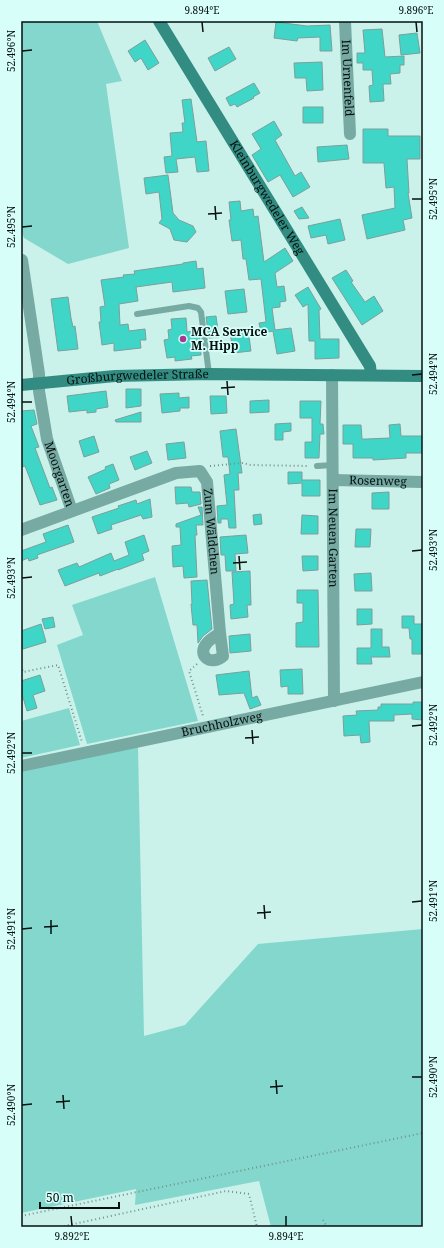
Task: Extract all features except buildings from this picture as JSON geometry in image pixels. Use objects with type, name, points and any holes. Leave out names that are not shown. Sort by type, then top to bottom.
[{"type":"street","name":"Kleinburgwedeler Weg","points":[[159,21],[370,366],[371,375]]},
{"type":"street","name":"Im Urnenfeld","points":[[345,21],[350,134]]},
{"type":"street","name":"Moorgarten","points":[[21,530],[72,511],[47,439],[39,391],[22,260]]},
{"type":"street","name":"Großburgwedeler Straße","points":[[21,385],[115,376],[209,374],[423,376]]},
{"type":"street","name":"Im Neuen Garten","points":[[332,375],[334,701]]},
{"type":"street","points":[[72,511],[176,474],[200,471]]},
{"type":"street","name":"Zum Wäldchen","points":[[200,471],[207,482],[223,656],[216,661],[209,660],[205,657]]},
{"type":"street","name":"Rosenweg","points":[[333,480],[423,482]]},
{"type":"street","points":[[205,657],[203,652],[207,642],[220,633]]},
{"type":"street","name":"Bruchholzweg","points":[[21,766],[423,682]]},
{"type":"lane","points":[[137,314],[189,306],[198,308],[202,312],[209,374]]},
{"type":"lane","points":[[317,466],[333,466]]},
{"type":"path","points":[[200,471],[207,466],[243,463],[251,465],[317,466]]},
{"type":"path","points":[[205,657],[189,671],[206,727]]},
{"type":"path","points":[[21,666],[23,672],[58,665],[85,752]]},
{"type":"path","points":[[21,1216],[423,1133]]},
{"type":"path","points":[[60,1227],[226,1191],[249,1194],[257,1227]]},
{"type":"path","points":[[323,1220],[327,1227]]},
{"type":"shaded area","points":[[21,21],[97,21],[122,81],[106,84],[129,248],[68,264],[24,238],[21,229]]},
{"type":"shaded area","points":[[155,577],[198,721],[87,744],[57,645],[83,635],[72,605]]},
{"type":"shaded area","points":[[69,708],[80,745],[21,758],[21,721]]},
{"type":"shaded area","points":[[138,747],[144,1036],[185,1025],[258,944],[423,929],[423,1227],[271,1227],[259,1181],[135,1205],[136,1189],[21,1213],[21,771]]},
{"type":"place","name":"MCA Service M. Hipp","points":[[183,339]]}]
